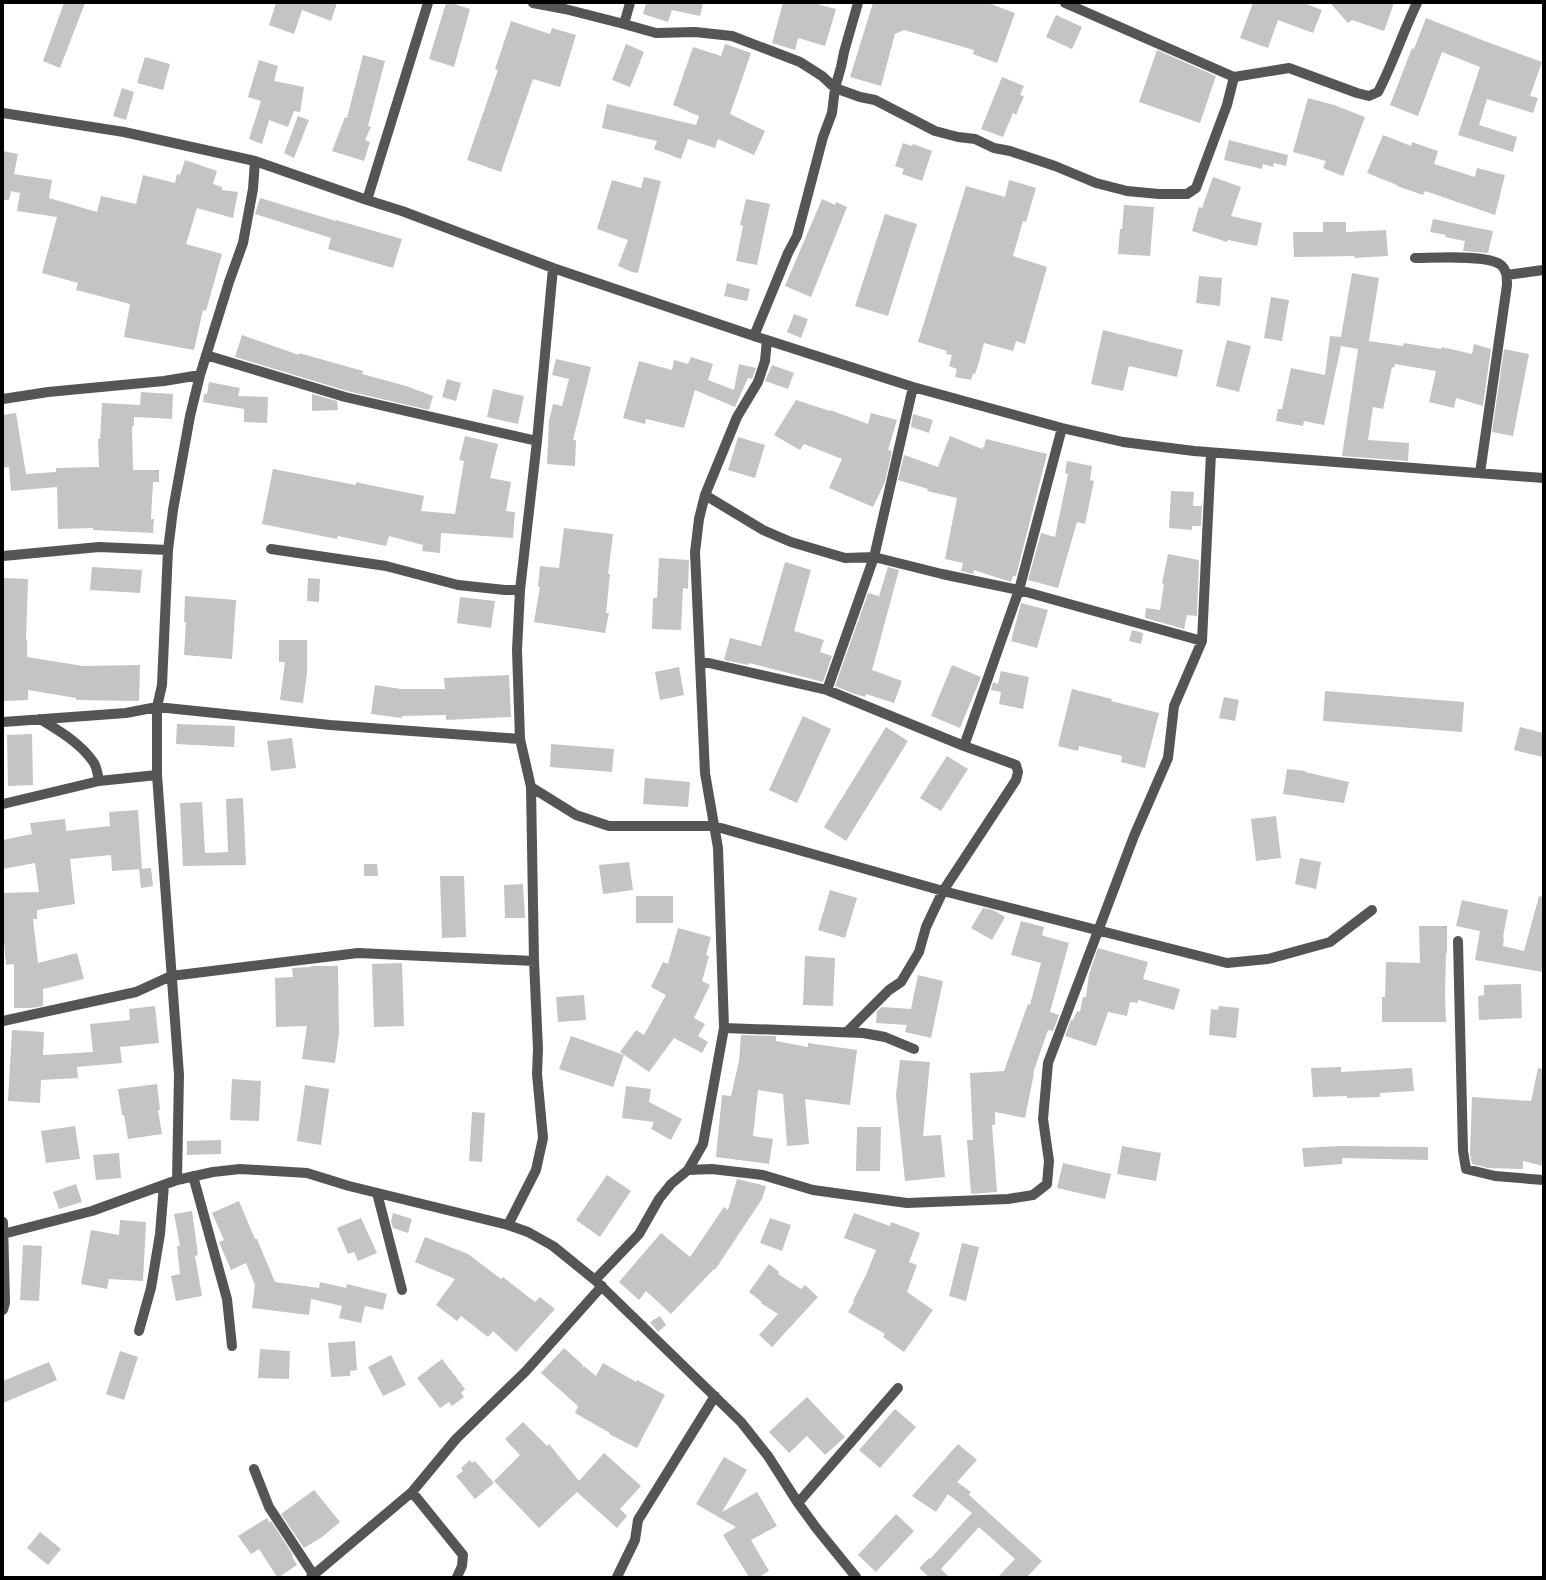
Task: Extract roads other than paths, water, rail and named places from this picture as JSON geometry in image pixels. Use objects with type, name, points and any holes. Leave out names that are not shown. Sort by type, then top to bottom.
[{"type":"street","points":[[367,200],[428,3]]},
{"type":"street","points":[[532,3],[565,9],[656,33],[696,32],[732,36],[800,62],[822,76],[835,88],[860,97],[875,100],[935,131],[958,137],[975,139],[994,148],[1010,151],[1047,163],[1096,183],[1127,191],[1159,194],[1187,194],[1196,188],[1227,105],[1234,77]]},
{"type":"street","points":[[624,24],[630,3]]},
{"type":"street","points":[[754,336],[788,253],[797,236],[823,137],[832,113],[835,88],[842,67],[844,52],[858,3]]},
{"type":"street","points":[[1065,3],[1234,77],[1289,68],[1357,94],[1369,96],[1378,92],[1417,3]]},
{"type":"street","points":[[3,113],[124,132],[255,160],[367,200],[402,210],[553,268],[754,336],[912,387],[1062,428],[1123,442],[1212,453],[1480,472],[1543,478]]},
{"type":"street","points":[[177,1180],[179,1075],[157,775],[157,707],[162,685],[168,550],[174,503],[190,416],[206,355],[243,243],[253,189],[255,160]]},
{"type":"street","points":[[1415,258],[1494,260],[1502,266],[1507,275],[1507,285],[1480,472]]},
{"type":"street","points":[[508,1225],[536,1170],[543,1138],[537,1074],[538,1049],[534,961],[531,787],[520,739],[517,650],[520,590],[537,441],[553,268]]},
{"type":"street","points":[[1507,275],[1543,270]]},
{"type":"street","points":[[254,1469],[269,1507],[312,1575],[412,1492],[456,1439],[526,1371],[640,1234],[659,1199],[671,1184],[688,1170],[703,1144],[724,1028],[718,848],[705,773],[695,552],[699,519],[705,495],[737,417],[758,382],[765,361],[767,340]]},
{"type":"street","points":[[206,355],[345,397],[537,441]]},
{"type":"street","points":[[3,399],[48,392],[164,381],[200,376]]},
{"type":"street","points":[[827,690],[874,557],[912,387]]},
{"type":"street","points":[[964,746],[1019,590],[1062,428]]},
{"type":"street","points":[[688,1170],[712,1169],[762,1175],[813,1190],[907,1203],[1008,1199],[1033,1195],[1047,1184],[1049,1161],[1043,1119],[1048,1063],[1097,930],[1134,836],[1168,758],[1174,706],[1202,641],[1212,453]]},
{"type":"street","points":[[705,495],[763,530],[791,542],[845,558],[874,557],[942,574],[1019,590],[1202,641]]},
{"type":"street","points":[[3,556],[99,547],[168,550]]},
{"type":"street","points":[[272,550],[386,566],[458,585],[505,590],[520,590]]},
{"type":"street","points":[[700,661],[827,690],[964,746],[1016,765],[1018,772],[1016,780],[943,891],[926,927],[918,952],[901,982],[889,990],[848,1032]]},
{"type":"street","points":[[3,722],[126,713],[157,707],[330,725],[520,739]]},
{"type":"street","points":[[40,719],[65,735],[83,750],[94,764],[99,781]]},
{"type":"street","points":[[3,804],[99,781],[157,775]]},
{"type":"street","points":[[531,787],[576,815],[609,826],[714,826],[943,891],[1227,963],[1268,959],[1330,942],[1372,910]]},
{"type":"street","points":[[1458,941],[1463,1151],[1466,1169],[1495,1176],[1543,1180]]},
{"type":"street","points":[[3,1021],[136,992],[171,976],[358,953],[534,961]]},
{"type":"street","points":[[724,1028],[848,1032],[885,1037],[914,1049]]},
{"type":"street","points":[[3,1234],[92,1211],[177,1180],[213,1172],[240,1169],[307,1173],[377,1193],[508,1225],[528,1232],[553,1246],[598,1283],[741,1422],[768,1456],[798,1503],[817,1529],[856,1577]]},
{"type":"street","points":[[193,1176],[227,1299],[232,1346]]},
{"type":"street","points":[[139,1331],[151,1288],[160,1234],[164,1185]]},
{"type":"street","points":[[377,1193],[402,1290]]},
{"type":"street","points":[[3,1222],[5,1302],[3,1310]]},
{"type":"street","points":[[798,1503],[898,1388]]},
{"type":"street","points":[[617,1577],[635,1540],[638,1520],[715,1396]]},
{"type":"street","points":[[412,1492],[463,1555],[462,1566],[458,1577]]}]
